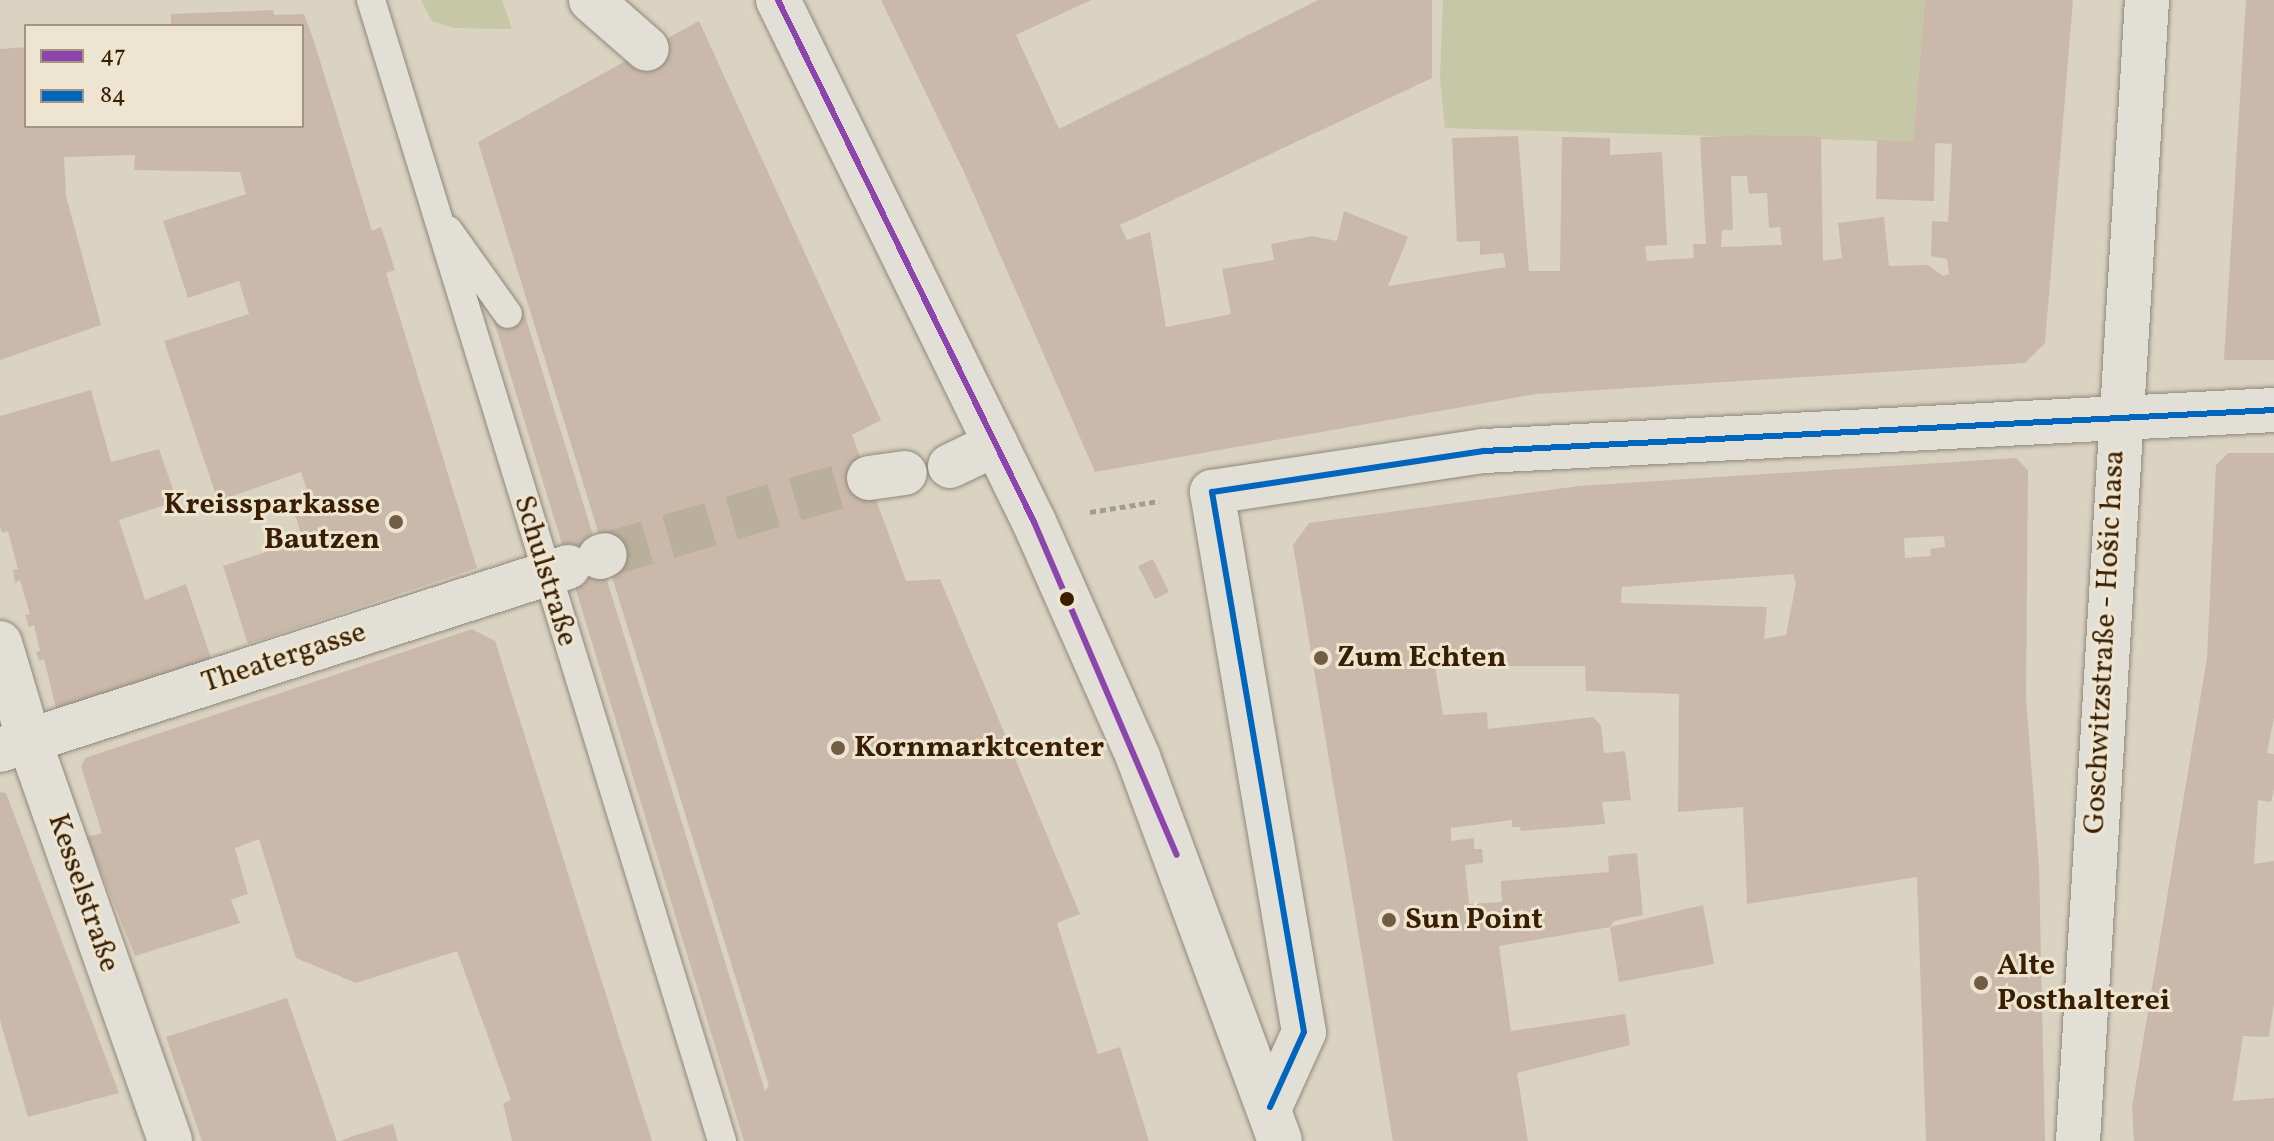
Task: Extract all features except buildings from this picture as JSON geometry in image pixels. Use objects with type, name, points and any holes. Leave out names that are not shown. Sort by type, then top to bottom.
[{"type":"street","points":[[591,0],[647,49]]},
{"type":"street","points":[[778,0],[1034,522],[1160,810],[1275,1124]]},
{"type":"street","name":"Goschwitzstraße - Hošic hasa","points":[[2078,1141],[2118,418],[2147,0]]},
{"type":"street","points":[[1275,1124],[1304,1032],[1212,492],[1484,451],[2274,410]]},
{"type":"street","points":[[950,466],[996,444]]},
{"type":"street","name":"Theatergasse","points":[[14,745],[580,563]]},
{"type":"street","name":"Kesselstraße","points":[[0,643],[14,745],[170,1141]]},
{"type":"lane","name":"Schulstraße","points":[[371,0],[434,209],[580,563],[722,1141]]},
{"type":"lane","points":[[434,209],[508,314]]},
{"type":"path","points":[[1034,522],[1212,492]]},
{"type":"green space","points":[[421,0],[502,0],[512,29],[454,28],[432,21]]},
{"type":"green space","points":[[1443,0],[1925,0],[1913,142],[1445,128],[1440,78]]},
{"type":"tunnel","points":[[605,555],[869,478]]},
{"type":"transit line","name":"47","points":[[778,0],[1034,522],[1177,855]]},
{"type":"transit line","name":"84","points":[[1270,1107],[1304,1032],[1212,492],[1484,451],[2274,410]]},
{"type":"place","name":"Kreissparkasse Bautzen","points":[[396,522]]},
{"type":"place","name":"Zum Echten","points":[[1321,658]]},
{"type":"place","name":"Kornmarktcenter","points":[[838,748]]},
{"type":"place","name":"Sun Point","points":[[1389,920]]},
{"type":"place","name":"Alte Posthalterei","points":[[1981,983]]}]
